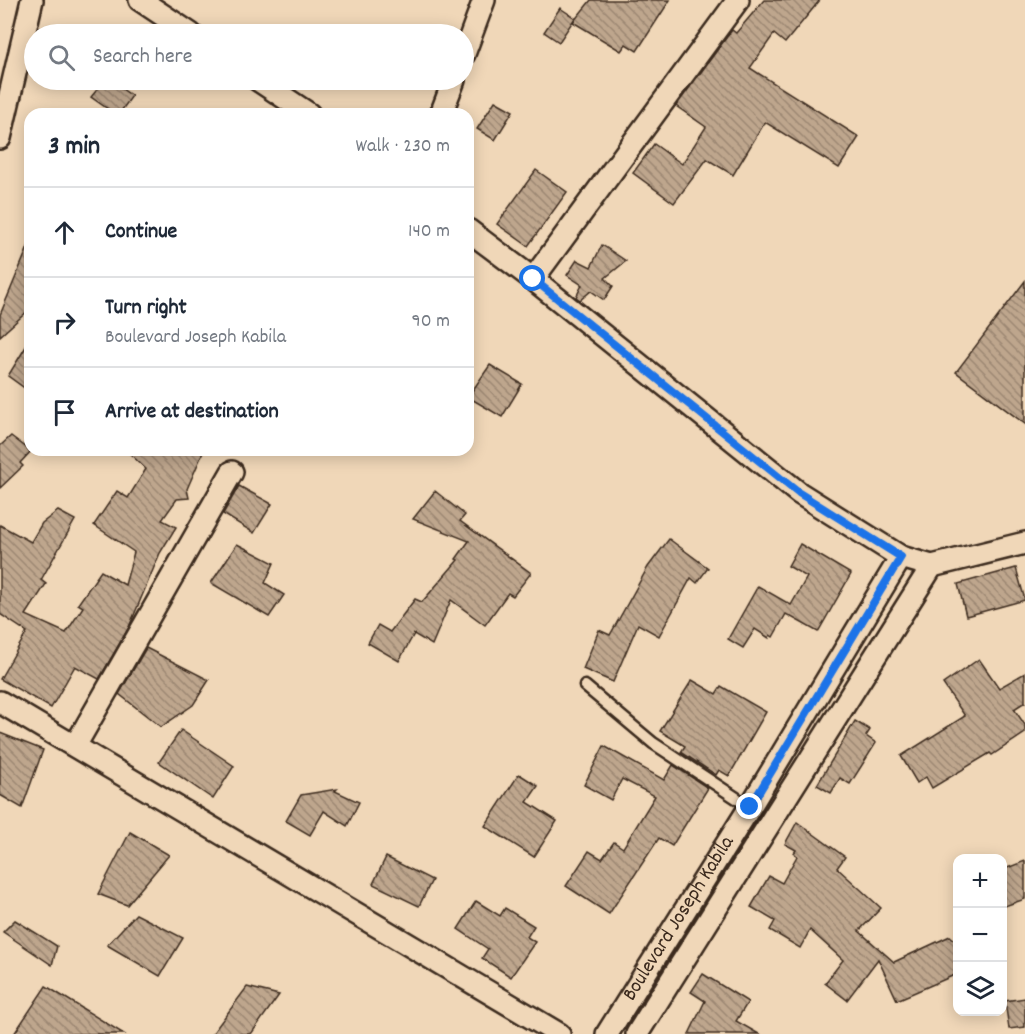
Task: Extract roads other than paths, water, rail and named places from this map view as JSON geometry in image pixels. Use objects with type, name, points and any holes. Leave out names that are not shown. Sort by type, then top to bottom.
[{"type":"street","points":[[26,24],[32,0]]},
{"type":"street","points":[[140,0],[176,24]]},
{"type":"street","points":[[474,27],[484,0]]},
{"type":"street","points":[[533,279],[738,0]]},
{"type":"street","points":[[0,138],[24,34]]},
{"type":"street","points":[[273,90],[300,108]]},
{"type":"street","points":[[443,108],[450,90]]},
{"type":"street","points":[[474,235],[533,279],[799,493],[901,557],[932,566],[1025,543]]},
{"type":"street","points":[[75,746],[232,472]]},
{"type":"street","name":"Boulevard Joseph Kabila","points":[[607,1034],[750,807],[901,557]]},
{"type":"street","name":"Boulevard Joseph Kabila","points":[[637,1034],[932,566]]},
{"type":"street","points":[[0,702],[559,1034]]},
{"type":"lane","points":[[585,686],[653,743],[750,807]]}]
